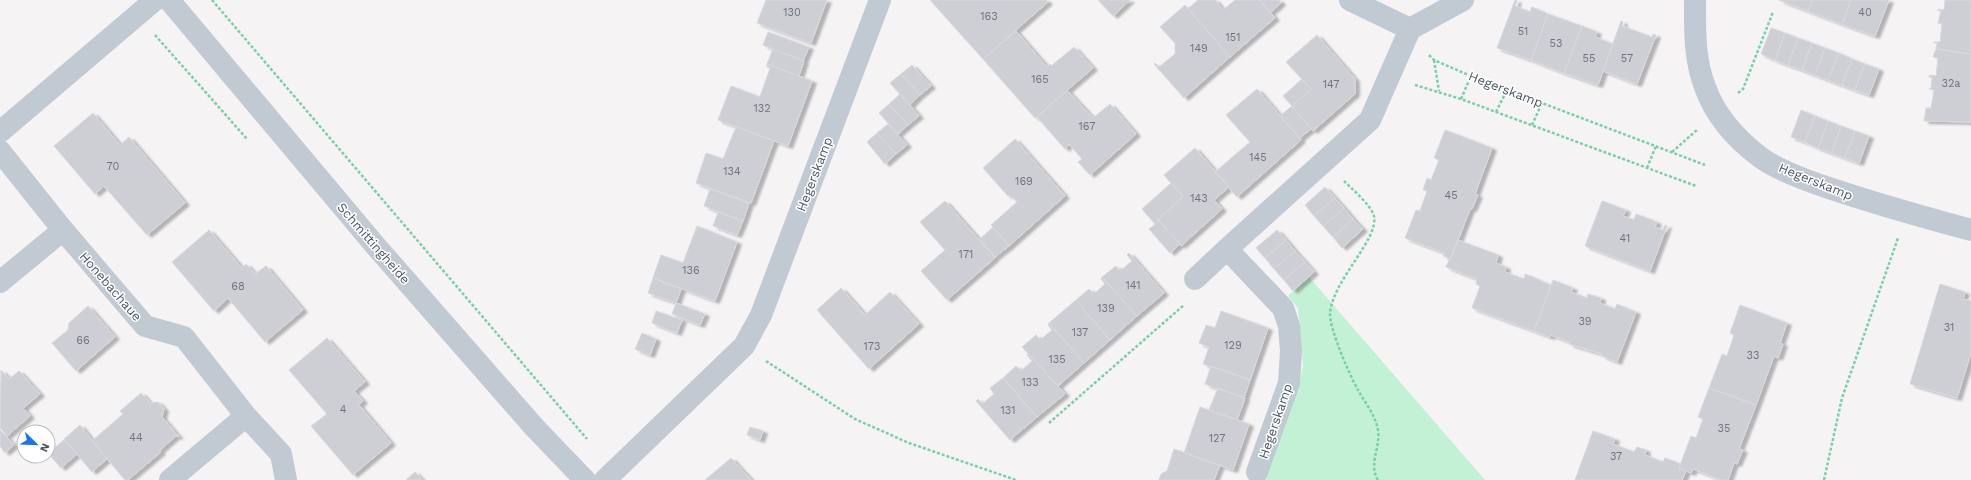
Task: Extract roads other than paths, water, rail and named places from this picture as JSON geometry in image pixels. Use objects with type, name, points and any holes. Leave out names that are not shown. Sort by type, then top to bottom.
[{"type":"street","points":[[0,132],[155,0]]},
{"type":"street","name":"Schmittingheide","points":[[168,0],[385,256],[535,428],[585,480]]},
{"type":"street","name":"Hegerskamp","points":[[605,480],[744,346],[761,315],[880,0]]},
{"type":"street","points":[[1350,0],[1410,30]]},
{"type":"street","points":[[1195,279],[1226,249],[1370,120],[1410,30],[1463,0]]},
{"type":"street","name":"Hegerskamp","points":[[1695,0],[1696,52],[1705,87],[1717,112],[1733,133],[1761,158],[1803,179],[1907,212],[1971,230]]},
{"type":"street","name":"Honebachaue","points":[[0,150],[63,230],[145,326],[184,337],[246,416],[281,454],[286,480]]},
{"type":"street","points":[[0,282],[63,230]]},
{"type":"street","name":"Hegerskamp","points":[[1226,249],[1283,308],[1289,326],[1291,351],[1289,383],[1257,472]]},
{"type":"street","points":[[170,480],[246,416]]}]
